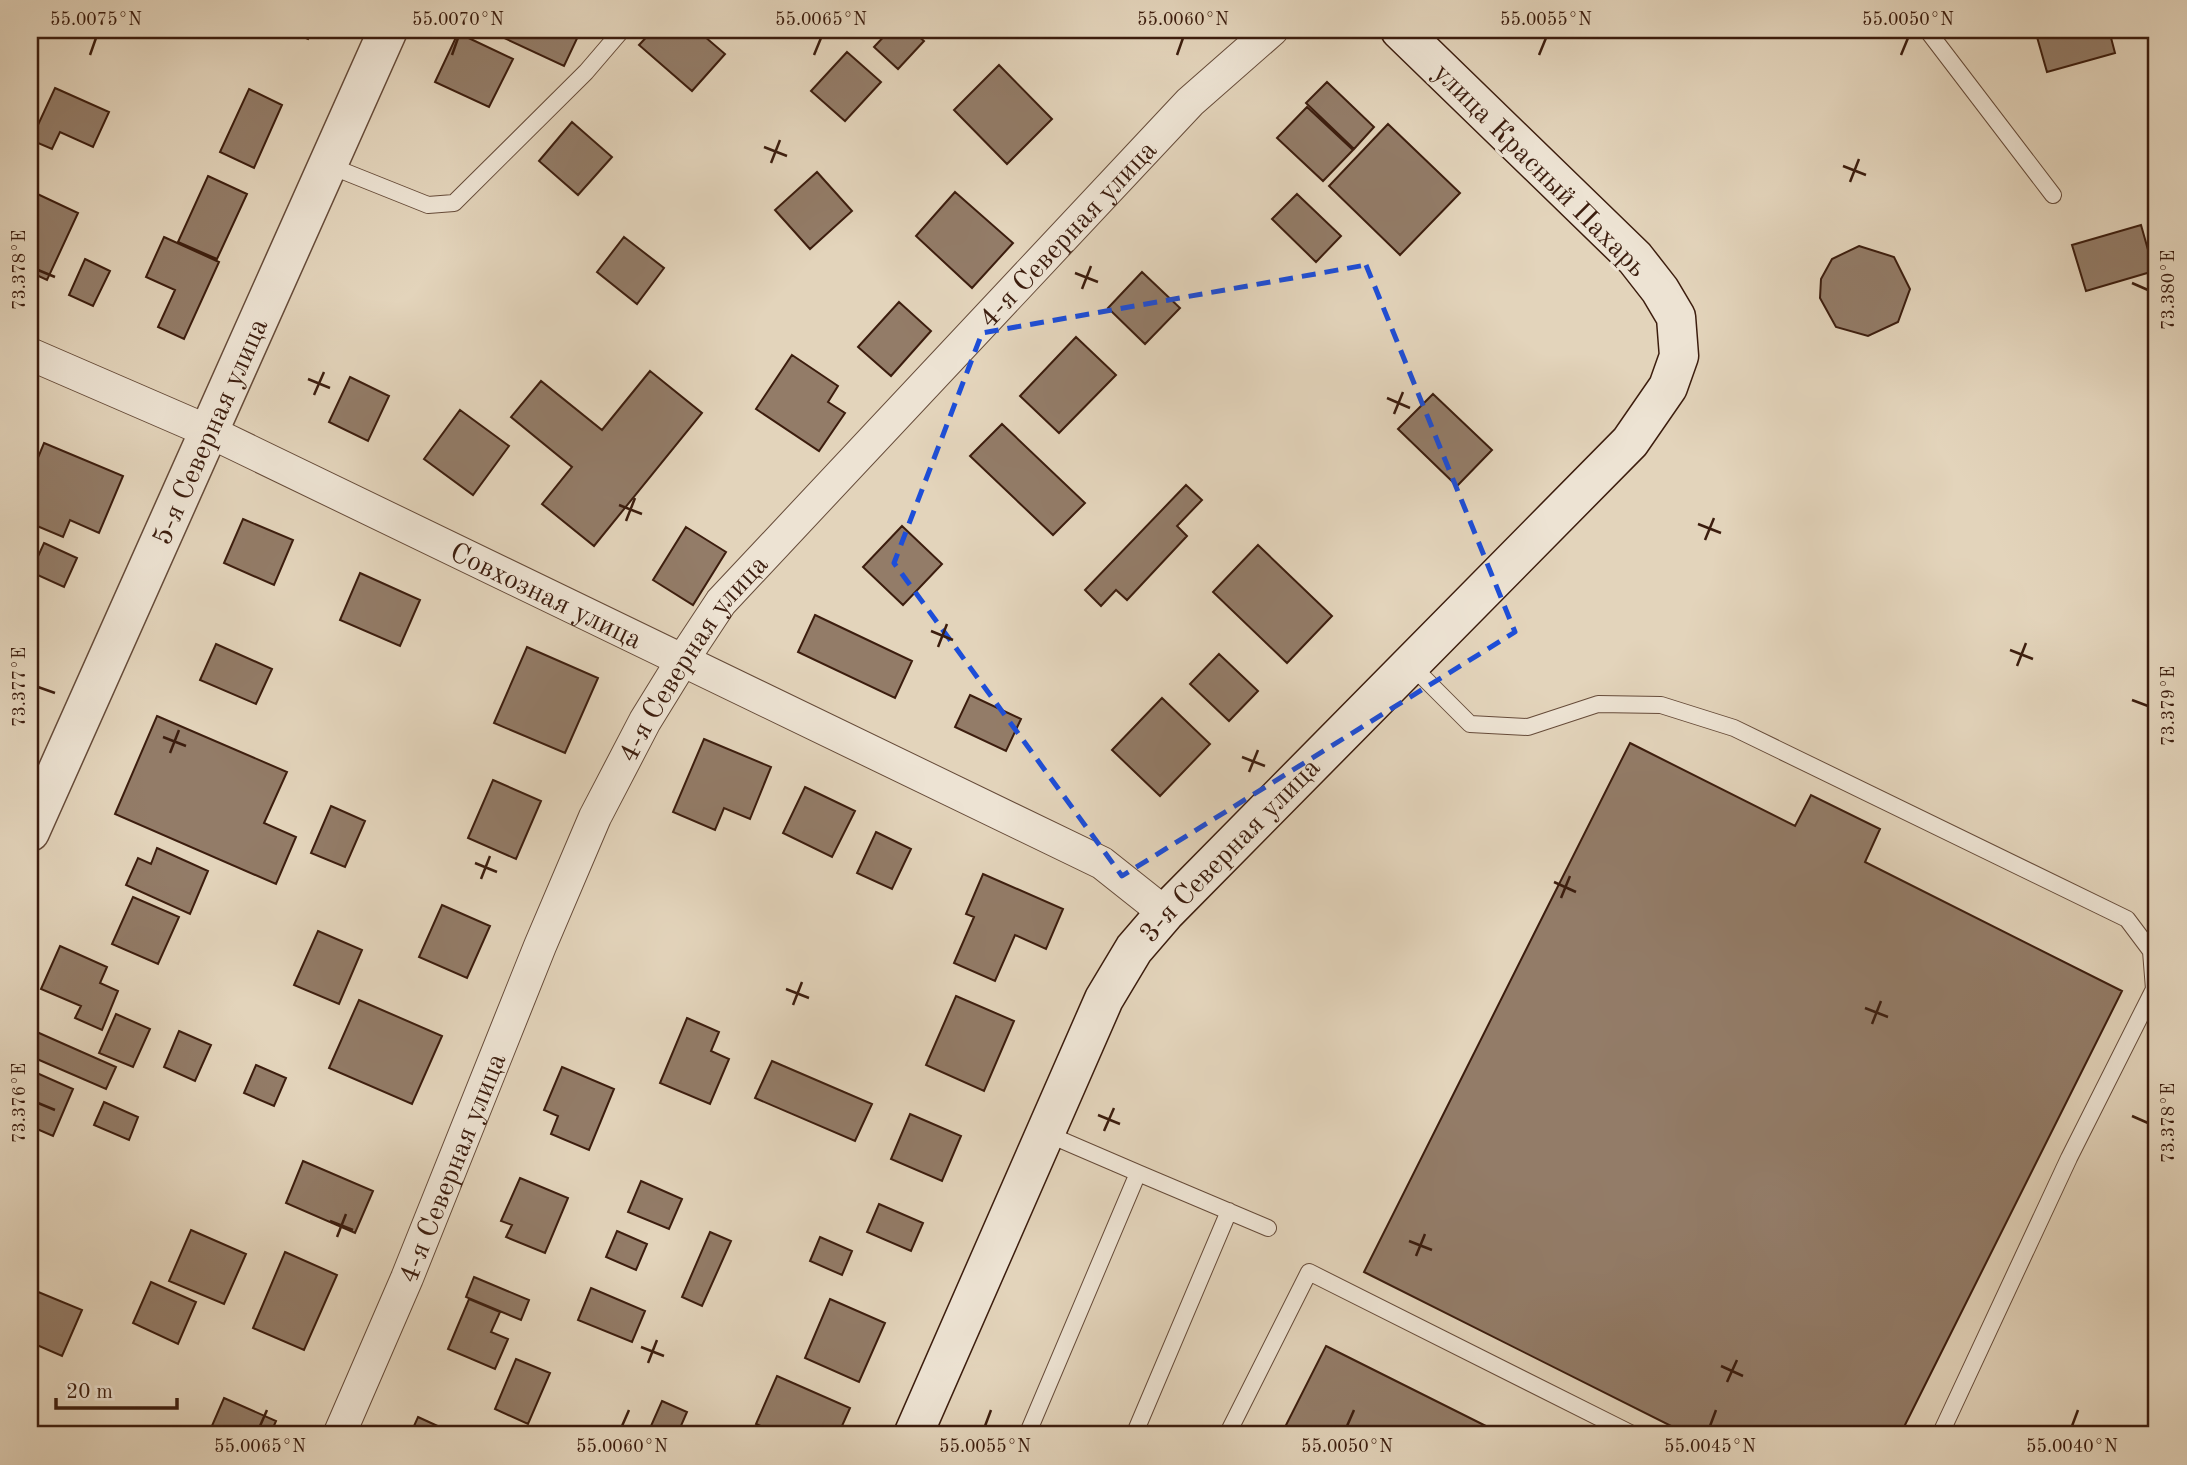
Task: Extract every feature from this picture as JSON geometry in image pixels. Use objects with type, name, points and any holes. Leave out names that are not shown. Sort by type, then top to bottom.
[{"type":"main road","name":"5-я Северная улица","points":[[30,832],[388,30]]},
{"type":"main road","name":"улица Красный Пахарь","points":[[1400,30],[1635,258],[1660,290],[1676,317],[1679,356]]},
{"type":"main road","name":"3-я Северная улица","points":[[913,1435],[1104,999],[1134,949],[1165,913],[1630,442],[1668,387],[1679,356]]},
{"type":"street","name":"4-я Северная улица","points":[[339,1435],[407,1278],[540,946],[595,817],[645,721],[682,661],[731,592],[1190,102],[1272,30]]},
{"type":"street","name":"Совхозная улица","points":[[30,354],[210,432],[1102,863],[1165,913]]},
{"type":"lane","points":[[327,165],[428,205],[454,203],[586,72],[622,30]]},
{"type":"lane","points":[[1927,30],[2053,195]]},
{"type":"lane","points":[[1412,664],[1470,724],[1528,727],[1598,704],[1661,705],[1734,728],[2127,919],[2151,951],[2154,989],[2069,1158],[1940,1435]]},
{"type":"lane","points":[[1044,1133],[1268,1228]]},
{"type":"lane","points":[[1027,1435],[1138,1173]]},
{"type":"lane","points":[[1134,1435],[1229,1212]]},
{"type":"lane","points":[[1227,1435],[1309,1272],[1634,1435]]},
{"type":"highlighted area","points":[[1366,265],[1515,632],[1122,876],[894,563],[982,333]]},
{"type":"building","points":[[287,30],[312,30],[308,39]]},
{"type":"building","points":[[487,30],[581,30],[564,66]]},
{"type":"building","points":[[653,30],[697,30],[725,54],[692,91],[639,45]]},
{"type":"building","points":[[890,30],[911,30],[924,41],[898,69],[874,47]]},
{"type":"building","points":[[1193,30],[1208,30],[1200,37]]},
{"type":"building","points":[[2035,30],[2109,30],[2115,53],[2047,72]]},
{"type":"building","points":[[458,33],[513,59],[489,107],[435,82]]},
{"type":"building","points":[[847,52],[881,82],[845,121],[811,91]]},
{"type":"building","points":[[999,65],[1052,119],[1007,164],[954,110]]},
{"type":"building","points":[[1327,82],[1374,127],[1354,149],[1306,103]]},
{"type":"building","points":[[55,88],[109,112],[93,147],[60,132],[52,149],[31,140]]},
{"type":"building","points":[[249,89],[282,105],[254,168],[220,152]]},
{"type":"building","points":[[1307,107],[1353,150],[1323,181],[1277,138]]},
{"type":"building","points":[[572,122],[612,157],[578,195],[539,161]]},
{"type":"building","points":[[1388,124],[1460,193],[1400,255],[1329,186]]},
{"type":"building","points":[[817,172],[852,211],[810,249],[775,210]]},
{"type":"building","points":[[208,176],[247,194],[217,259],[178,242]]},
{"type":"building","points":[[31,191],[78,213],[47,280],[30,272]]},
{"type":"building","points":[[955,192],[1013,243],[972,288],[916,236]]},
{"type":"building","points":[[1297,194],[1341,236],[1316,262],[1272,219]]},
{"type":"building","points":[[2141,225],[2154,271],[2086,291],[2072,245]]},
{"type":"building","points":[[164,237],[219,262],[184,339],[158,327],[175,290],[146,277]]},
{"type":"building","points":[[624,237],[664,268],[637,304],[597,272]]},
{"type":"building","points":[[1859,246],[1894,257],[1910,289],[1898,322],[1868,336],[1836,327],[1820,298],[1821,279],[1832,259]]},
{"type":"building","points":[[85,259],[110,271],[93,306],[69,295]]},
{"type":"building","points":[[1142,272],[1180,308],[1145,344],[1108,308]]},
{"type":"building","points":[[899,302],[931,331],[891,376],[858,347]]},
{"type":"building","points":[[1076,337],[1116,375],[1059,433],[1020,396]]},
{"type":"building","points":[[792,355],[838,386],[828,402],[845,413],[819,451],[756,409]]},
{"type":"building","points":[[650,371],[702,413],[594,546],[542,504],[572,467],[511,417],[541,381],[602,430]]},
{"type":"building","points":[[350,377],[389,396],[368,441],[329,422]]},
{"type":"building","points":[[1433,394],[1492,450],[1457,486],[1398,429]]},
{"type":"building","points":[[460,410],[509,446],[473,495],[424,459]]},
{"type":"building","points":[[1002,424],[1085,503],[1053,535],[970,456]]},
{"type":"building","points":[[44,443],[123,476],[99,533],[70,520],[63,537],[30,523],[30,477]]},
{"type":"building","points":[[1186,485],[1202,500],[1177,526],[1187,536],[1127,600],[1116,590],[1101,606],[1085,590]]},
{"type":"building","points":[[243,519],[293,540],[274,585],[224,563]]},
{"type":"building","points":[[902,526],[942,564],[903,605],[863,567]]},
{"type":"building","points":[[686,527],[726,552],[693,605],[653,580]]},
{"type":"building","points":[[44,543],[77,558],[64,587],[31,572]]},
{"type":"building","points":[[1258,545],[1332,616],[1287,663],[1213,592]]},
{"type":"building","points":[[360,573],[420,600],[400,646],[340,620]]},
{"type":"building","points":[[815,615],[912,661],[895,698],[798,652]]},
{"type":"building","points":[[216,644],[272,669],[256,704],[200,680]]},
{"type":"building","points":[[527,647],[598,678],[565,753],[494,723]]},
{"type":"building","points":[[1219,654],[1258,691],[1229,721],[1190,684]]},
{"type":"building","points":[[970,695],[1021,719],[1006,751],[955,727]]},
{"type":"building","points":[[1162,698],[1210,744],[1160,796],[1112,750]]},
{"type":"building","points":[[157,716],[287,772],[264,823],[296,837],[276,884],[115,814]]},
{"type":"building","points":[[704,739],[771,767],[750,819],[724,808],[715,830],[673,812]]},
{"type":"building","points":[[1630,743],[1795,826],[1811,795],[1880,829],[1865,862],[2122,991],[1900,1435],[1689,1435],[1364,1272]]},
{"type":"building","points":[[493,780],[541,801],[516,859],[468,838]]},
{"type":"building","points":[[805,787],[855,811],[832,857],[783,833]]},
{"type":"building","points":[[331,806],[365,821],[345,867],[311,853]]},
{"type":"building","points":[[876,832],[911,849],[892,889],[857,873]]},
{"type":"building","points":[[157,848],[208,871],[190,914],[126,885],[138,858],[151,864]]},
{"type":"building","points":[[983,874],[1063,909],[1046,949],[1015,935],[995,981],[954,963],[974,917],[966,914]]},
{"type":"building","points":[[133,897],[179,917],[158,964],[112,944]]},
{"type":"building","points":[[442,905],[490,926],[467,978],[419,957]]},
{"type":"building","points":[[318,931],[362,950],[339,1004],[294,985]]},
{"type":"building","points":[[60,946],[107,967],[100,983],[118,991],[102,1030],[75,1018],[81,1006],[41,989]]},
{"type":"building","points":[[956,996],[1014,1021],[984,1091],[926,1065]]},
{"type":"building","points":[[359,1000],[442,1036],[412,1104],[329,1068]]},
{"type":"building","points":[[116,1014],[150,1029],[133,1067],[99,1053]]},
{"type":"building","points":[[687,1018],[719,1032],[711,1051],[729,1059],[710,1104],[660,1083]]},
{"type":"building","points":[[30,1029],[116,1067],[106,1089],[30,1056]]},
{"type":"building","points":[[179,1031],[211,1045],[195,1081],[164,1067]]},
{"type":"building","points":[[772,1061],[872,1104],[855,1141],[755,1098]]},
{"type":"building","points":[[256,1065],[286,1078],[274,1106],[244,1093]]},
{"type":"building","points":[[562,1067],[614,1089],[589,1150],[551,1134],[558,1116],[544,1110]]},
{"type":"building","points":[[30,1070],[73,1089],[53,1136],[30,1126]]},
{"type":"building","points":[[104,1102],[138,1117],[129,1140],[94,1125]]},
{"type":"building","points":[[910,1114],[961,1136],[942,1181],[891,1159]]},
{"type":"building","points":[[303,1161],[373,1191],[355,1233],[286,1203]]},
{"type":"building","points":[[520,1178],[568,1198],[545,1253],[506,1237],[512,1225],[501,1221]]},
{"type":"building","points":[[641,1181],[682,1199],[669,1229],[628,1212]]},
{"type":"building","points":[[879,1204],[923,1223],[911,1251],[867,1232]]},
{"type":"building","points":[[191,1230],[246,1254],[224,1304],[169,1281]]},
{"type":"building","points":[[617,1231],[647,1244],[636,1270],[606,1257]]},
{"type":"building","points":[[710,1232],[731,1241],[702,1306],[682,1297]]},
{"type":"building","points":[[820,1237],[852,1251],[842,1275],[810,1261]]},
{"type":"building","points":[[285,1252],[337,1275],[304,1350],[253,1328]]},
{"type":"building","points":[[474,1277],[529,1300],[521,1320],[466,1297]]},
{"type":"building","points":[[151,1282],[196,1302],[178,1344],[133,1323]]},
{"type":"building","points":[[591,1288],[645,1311],[632,1342],[578,1320]]},
{"type":"building","points":[[31,1289],[82,1310],[62,1356],[30,1342]]},
{"type":"building","points":[[469,1299],[500,1312],[491,1332],[508,1339],[495,1369],[448,1349]]},
{"type":"building","points":[[830,1299],[885,1323],[859,1382],[805,1358]]},
{"type":"building","points":[[1326,1346],[1492,1429],[1489,1435],[1281,1435]]},
{"type":"building","points":[[516,1359],[550,1373],[528,1424],[495,1409]]},
{"type":"building","points":[[777,1376],[850,1408],[838,1435],[782,1435],[756,1424]]},
{"type":"building","points":[[224,1398],[276,1421],[270,1435],[208,1435]]},
{"type":"building","points":[[662,1401],[687,1412],[677,1435],[647,1435]]},
{"type":"building","points":[[418,1417],[453,1433],[410,1435]]}]
